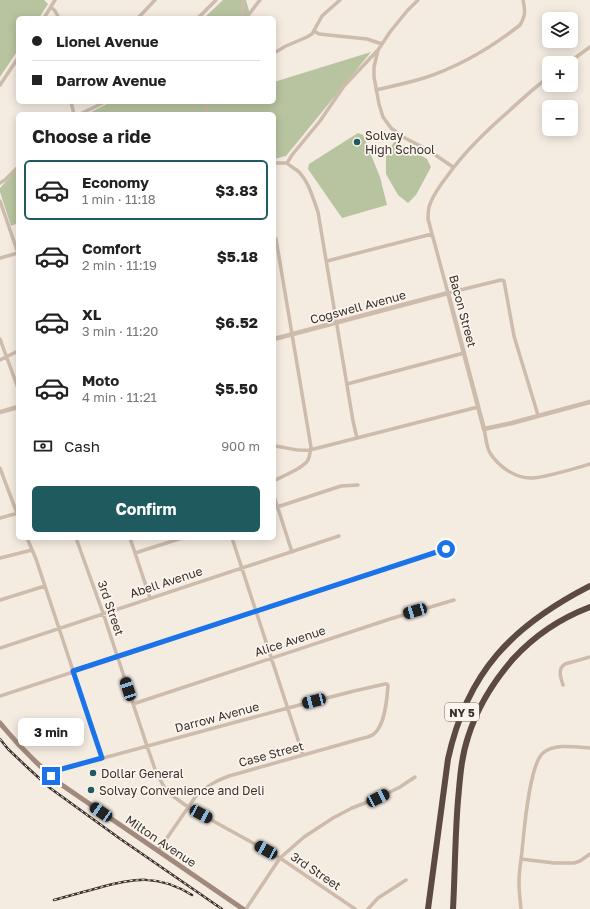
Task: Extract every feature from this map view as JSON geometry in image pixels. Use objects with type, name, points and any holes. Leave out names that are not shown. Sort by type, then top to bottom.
[{"type":"highway","name":"NY 5","points":[[428,909],[448,759],[452,739],[465,703],[493,659],[516,634],[558,603],[590,586]]},
{"type":"highway","name":"NY 5","points":[[453,909],[461,770],[468,737],[475,716],[495,681],[521,651],[535,638],[555,624],[579,611],[590,607]]},
{"type":"main road","name":"Milton Avenue","points":[[0,723],[17,744],[59,783],[245,909]]},
{"type":"street","points":[[45,16],[55,0]]},
{"type":"street","points":[[140,16],[155,0]]},
{"type":"street","points":[[200,16],[216,0]]},
{"type":"street","points":[[241,16],[244,0]]},
{"type":"street","points":[[248,16],[260,0]]},
{"type":"street","points":[[276,52],[312,34],[322,16],[340,0]]},
{"type":"street","points":[[287,163],[320,121],[344,86],[378,50],[390,32],[418,0]]},
{"type":"street","points":[[376,90],[424,78],[451,67],[487,48],[520,25],[524,19],[525,13],[523,0]]},
{"type":"street","points":[[51,8],[58,16]]},
{"type":"street","points":[[314,31],[320,34],[366,39],[382,44]]},
{"type":"street","points":[[578,56],[590,47]]},
{"type":"street","points":[[378,50],[374,67],[374,77],[381,113],[387,124],[403,137],[428,150],[454,167]]},
{"type":"street","points":[[0,85],[16,61]]},
{"type":"street","name":"Bacon Street","points":[[484,429],[428,219],[428,212],[433,198],[454,167],[480,138],[542,83]]},
{"type":"street","points":[[84,112],[101,104]]},
{"type":"street","points":[[276,163],[287,163],[298,172],[311,190],[318,212],[353,421],[358,438]]},
{"type":"street","points":[[0,183],[16,169]]},
{"type":"street","points":[[0,201],[16,247]]},
{"type":"street","points":[[327,261],[432,234]]},
{"type":"street","points":[[276,239],[310,441],[310,450],[307,462],[303,466],[276,480]]},
{"type":"street","points":[[0,258],[16,254]]},
{"type":"street","points":[[448,293],[501,280],[504,281],[514,336],[538,415]]},
{"type":"street","name":"Cogswell Avenue","points":[[276,339],[448,293]]},
{"type":"street","points":[[0,339],[16,382]]},
{"type":"street","points":[[0,360],[16,352]]},
{"type":"street","points":[[347,384],[464,353]]},
{"type":"street","points":[[590,402],[484,429],[490,453],[505,469],[526,478],[559,473],[590,464]]},
{"type":"street","points":[[276,446],[306,451],[478,407]]},
{"type":"street","points":[[0,412],[16,408]]},
{"type":"street","points":[[0,468],[16,509]]},
{"type":"street","points":[[292,552],[276,507],[341,486],[358,485]]},
{"type":"street","points":[[0,518],[16,514]]},
{"type":"street","name":"Abell Avenue","points":[[0,648],[339,536]]},
{"type":"street","points":[[28,540],[36,559],[102,758]]},
{"type":"street","name":"3rd Street","points":[[77,540],[156,772],[163,785],[170,794],[188,807],[280,858],[355,909]]},
{"type":"street","points":[[131,540],[150,598]]},
{"type":"street","points":[[135,553],[176,540]]},
{"type":"street","points":[[233,540],[303,755]]},
{"type":"street","points":[[0,696],[446,549]]},
{"type":"street","points":[[0,558],[32,550]]},
{"type":"street","points":[[0,600],[45,586]]},
{"type":"street","name":"Alice Avenue","points":[[133,704],[390,619],[454,600]]},
{"type":"street","points":[[563,686],[560,668],[565,664],[590,657]]},
{"type":"street","name":"Darrow Avenue","points":[[51,776],[58,770],[288,708],[385,684],[387,684],[388,688]]},
{"type":"street","name":"Case Street","points":[[158,851],[196,796],[214,781],[365,738],[375,733],[383,718],[388,688]]},
{"type":"street","points":[[521,909],[519,881],[526,816],[530,790],[539,758],[542,754],[556,748],[590,748]]},
{"type":"street","points":[[245,909],[280,858],[304,837],[332,818],[378,798],[400,787],[415,777]]},
{"type":"street","points":[[521,859],[574,864],[585,859],[590,854]]},
{"type":"street","points":[[368,909],[378,898],[406,880]]},
{"type":"green space","points":[[0,0],[44,0],[48,4],[40,16],[16,16],[16,53],[0,77]]},
{"type":"green space","points":[[223,0],[246,0],[250,16],[206,16]]},
{"type":"green space","points":[[371,52],[286,156],[276,158],[276,112],[91,112],[107,104],[276,104],[276,81]]},
{"type":"green space","points":[[358,133],[363,135],[380,177],[387,205],[342,218],[308,169],[309,164]]},
{"type":"green space","points":[[395,141],[427,159],[431,167],[416,195],[408,203],[398,195],[386,174],[386,153]]},
{"type":"green space","points":[[16,171],[16,224],[11,226],[0,192],[0,188]]},
{"type":"railway","points":[[0,739],[8,749],[50,788],[222,909]]},
{"type":"railway","points":[[54,900],[135,880],[157,881],[180,888],[192,895]]},
{"type":"place","name":"Solvay High School","points":[[357,142]]},
{"type":"place","name":"Dollar General","points":[[93,773]]},
{"type":"place","name":"Solvay Convenience and Deli","points":[[91,790]]},
{"type":"route","points":[[51,776],[55,771],[102,758],[73,671],[446,549]]}]
